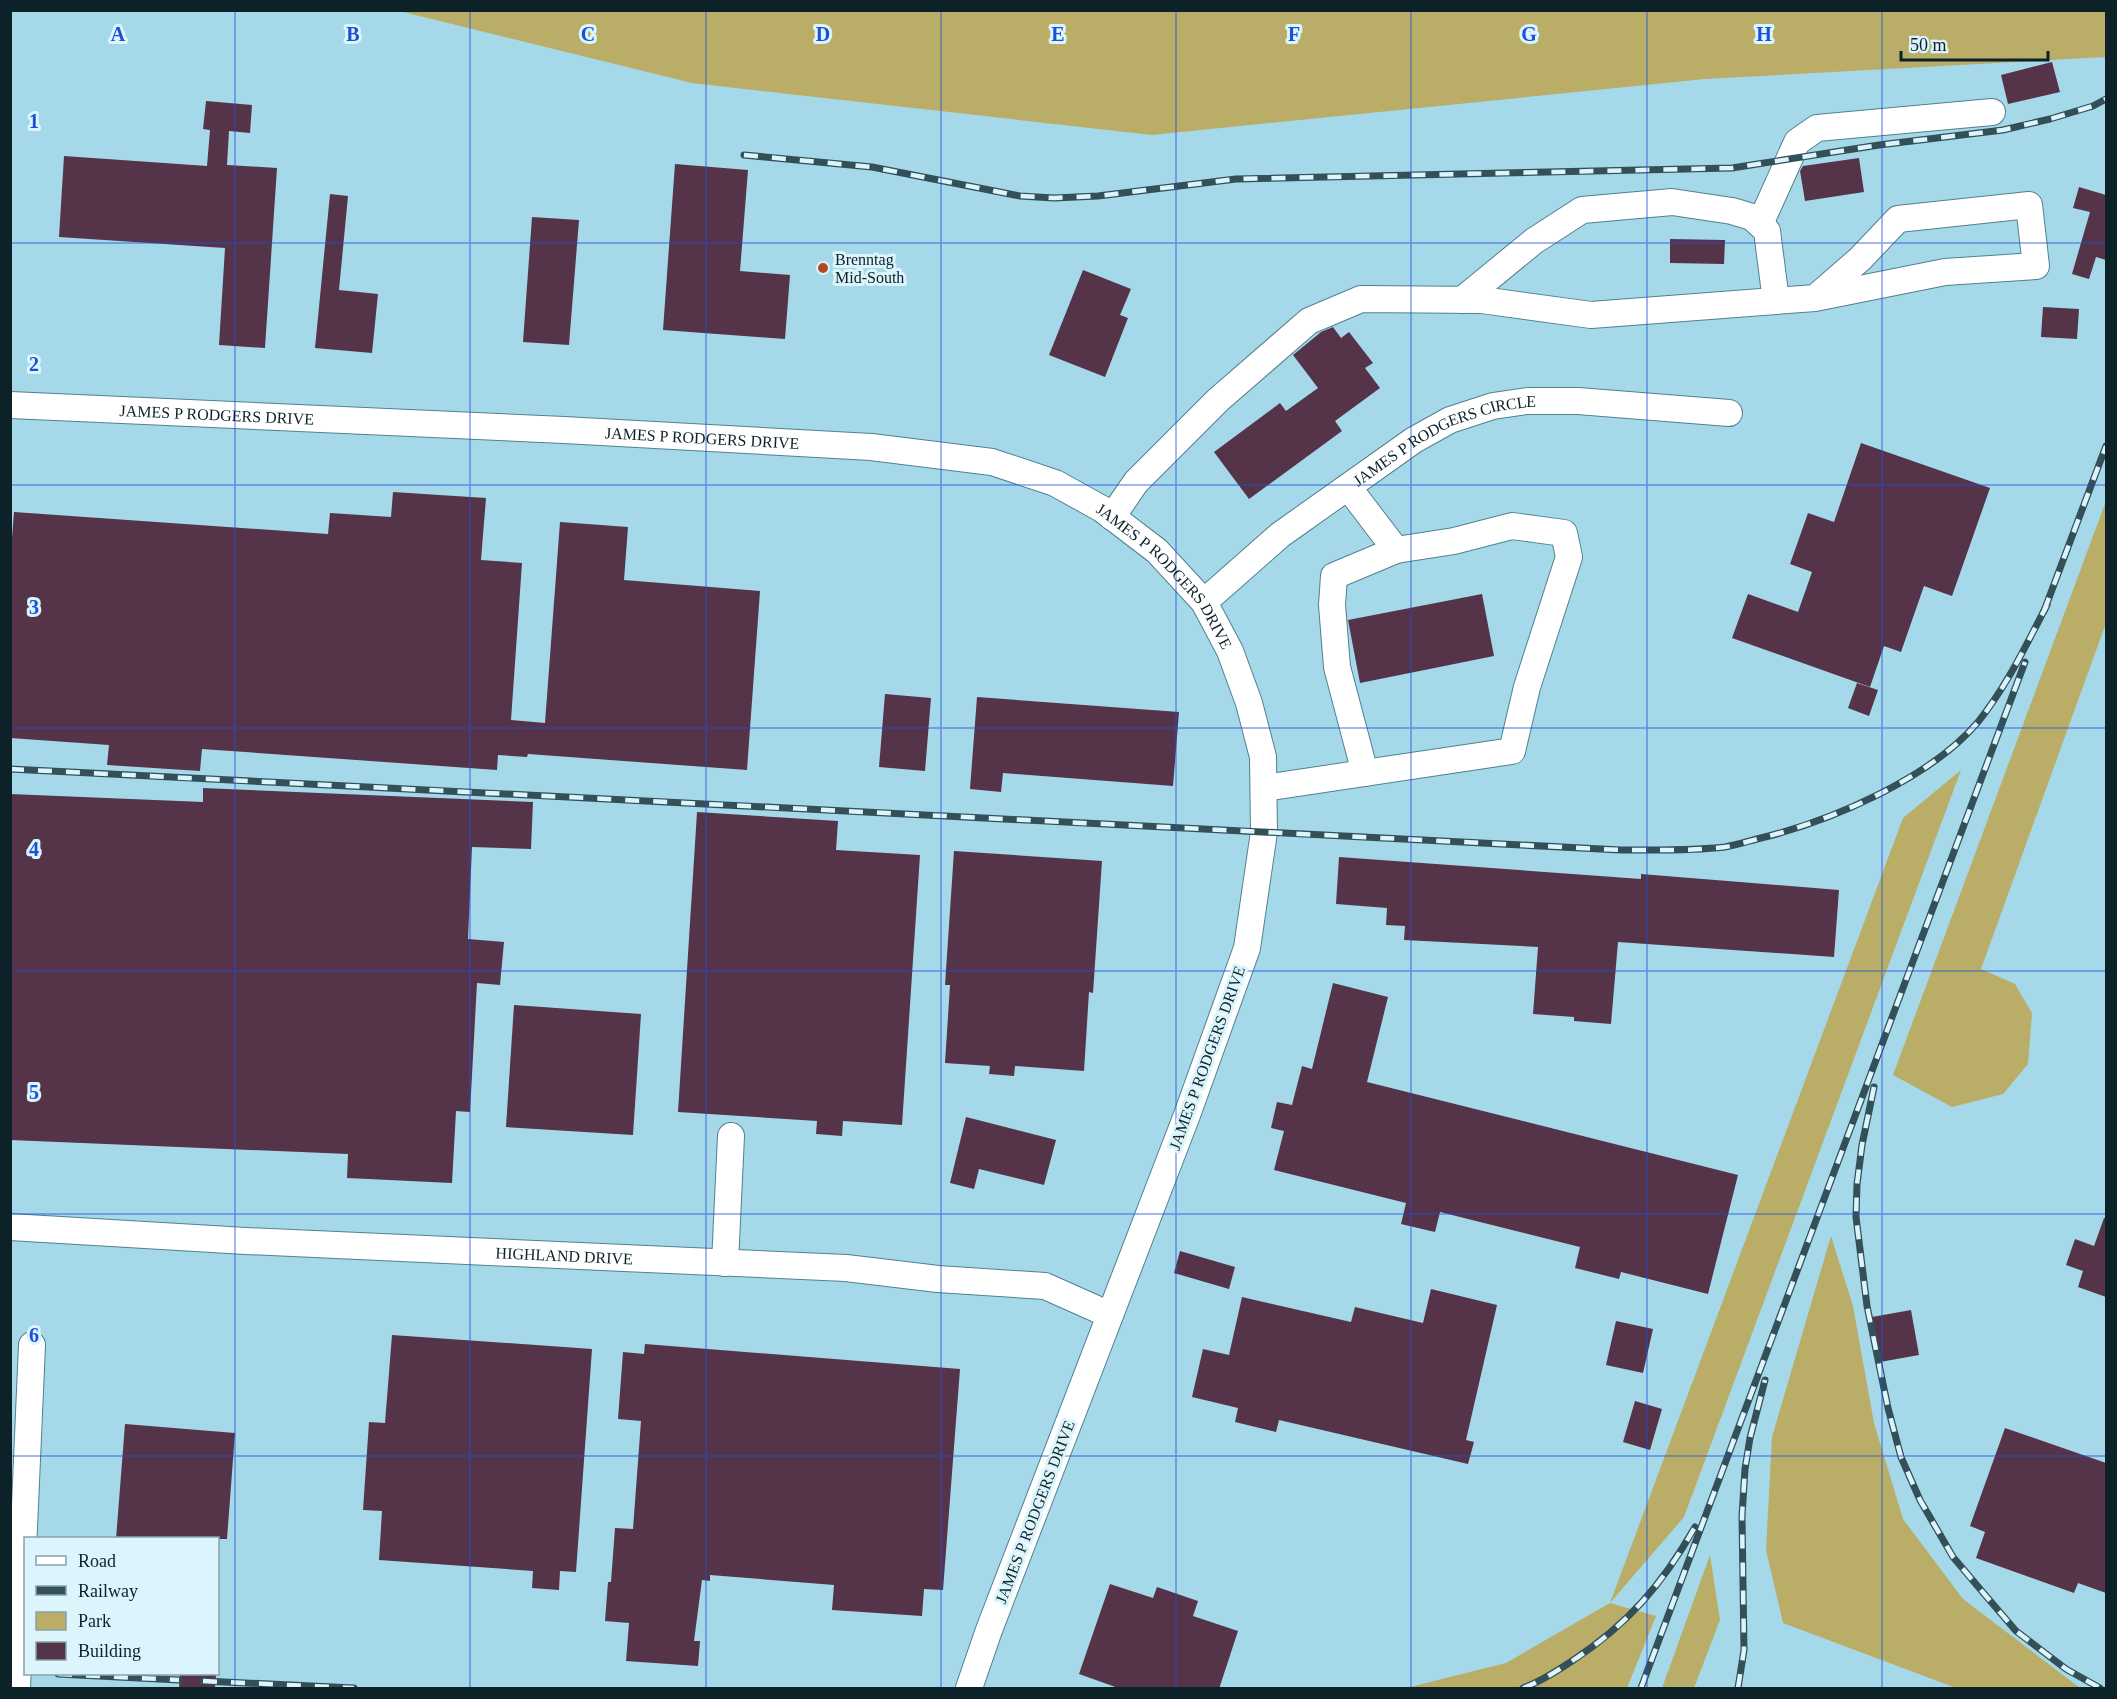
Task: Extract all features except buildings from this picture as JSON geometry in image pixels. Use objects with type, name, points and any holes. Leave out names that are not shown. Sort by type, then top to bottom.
[{"type":"street","points":[[1760,224],[1797,141],[1817,129],[1992,112]]},
{"type":"street","points":[[1462,300],[1534,241],[1582,210],[1672,202],[1732,210],[1752,217],[1760,224],[1767,231],[1776,301]]},
{"type":"street","points":[[1112,517],[1136,482],[1218,400],[1309,321],[1360,299],[1482,300],[1591,315],[1815,298],[1945,272],[2037,266],[2029,205],[1898,219],[1860,259],[1815,298]]},
{"type":"street","name":"JAMES P RODGERS CIRCLE","points":[[1203,602],[1281,535],[1414,440],[1449,420],[1493,406],[1527,401],[1578,401],[1729,413]]},
{"type":"street","name":"JAMES P RODGERS DRIVE","points":[[10,405],[871,447],[992,462],[1056,483],[1112,517],[1157,551],[1203,602],[1230,651],[1249,703],[1263,757],[1264,832],[1247,948],[1187,1115],[989,1630],[969,1689]]},
{"type":"street","points":[[1348,488],[1396,550]]},
{"type":"street","points":[[1264,788],[1365,773],[1512,751],[1527,687],[1569,557],[1564,532],[1512,526],[1454,541],[1396,550],[1334,576],[1332,605],[1338,667],[1365,773]]},
{"type":"street","points":[[725,1263],[731,1136]]},
{"type":"street","name":"HIGHLAND DRIVE","points":[[10,1227],[257,1241],[846,1268],[938,1279],[1045,1286],[1110,1315]]},
{"type":"street","points":[[17,1689],[32,1345]]},
{"type":"green space","points":[[2106,10],[2106,57],[1705,79],[1152,135],[692,83],[399,11]]},
{"type":"green space","points":[[2106,501],[2106,623],[1981,969],[2015,984],[2032,1013],[2028,1064],[2003,1094],[1952,1107],[1893,1075]]},
{"type":"green space","points":[[1961,770],[1684,1517],[1610,1603],[1903,818]]},
{"type":"green space","points":[[1831,1236],[1853,1306],[1874,1423],[1903,1519],[1963,1599],[2080,1688],[1956,1688],[1783,1623],[1766,1550],[1772,1437]]},
{"type":"green space","points":[[1710,1555],[1720,1620],[1694,1688],[1662,1688]]},
{"type":"green space","points":[[1610,1603],[1656,1616],[1627,1688],[1406,1688],[1506,1663]]},
{"type":"railway","points":[[744,155],[872,167],[1020,196],[1054,198],[1098,196],[1236,179],[1732,168],[1879,145],[2003,130],[2050,119],[2093,106],[2106,99]]},
{"type":"railway","points":[[2044,611],[2106,446]]},
{"type":"railway","points":[[10,769],[1621,850],[1725,847],[1818,821],[1848,809],[1907,779],[1934,761],[1978,722],[2016,665],[2047,605]]},
{"type":"railway","points":[[1641,1688],[2025,662]]},
{"type":"railway","points":[[1874,1087],[1862,1145],[1856,1217],[1867,1306],[1888,1408],[1901,1457],[1920,1500],[1953,1557],[2016,1631],[2066,1669],[2100,1688]]},
{"type":"railway","points":[[1738,1688],[1744,1650],[1742,1516],[1745,1469],[1750,1438],[1765,1380]]},
{"type":"railway","points":[[1523,1688],[1572,1661],[1627,1618],[1670,1567],[1695,1527]]},
{"type":"railway","points":[[78,1675],[179,1680]]},
{"type":"railway","points":[[203,1681],[354,1688]]},
{"type":"place","name":"Brenntag Mid-South","points":[[823,268]]}]
